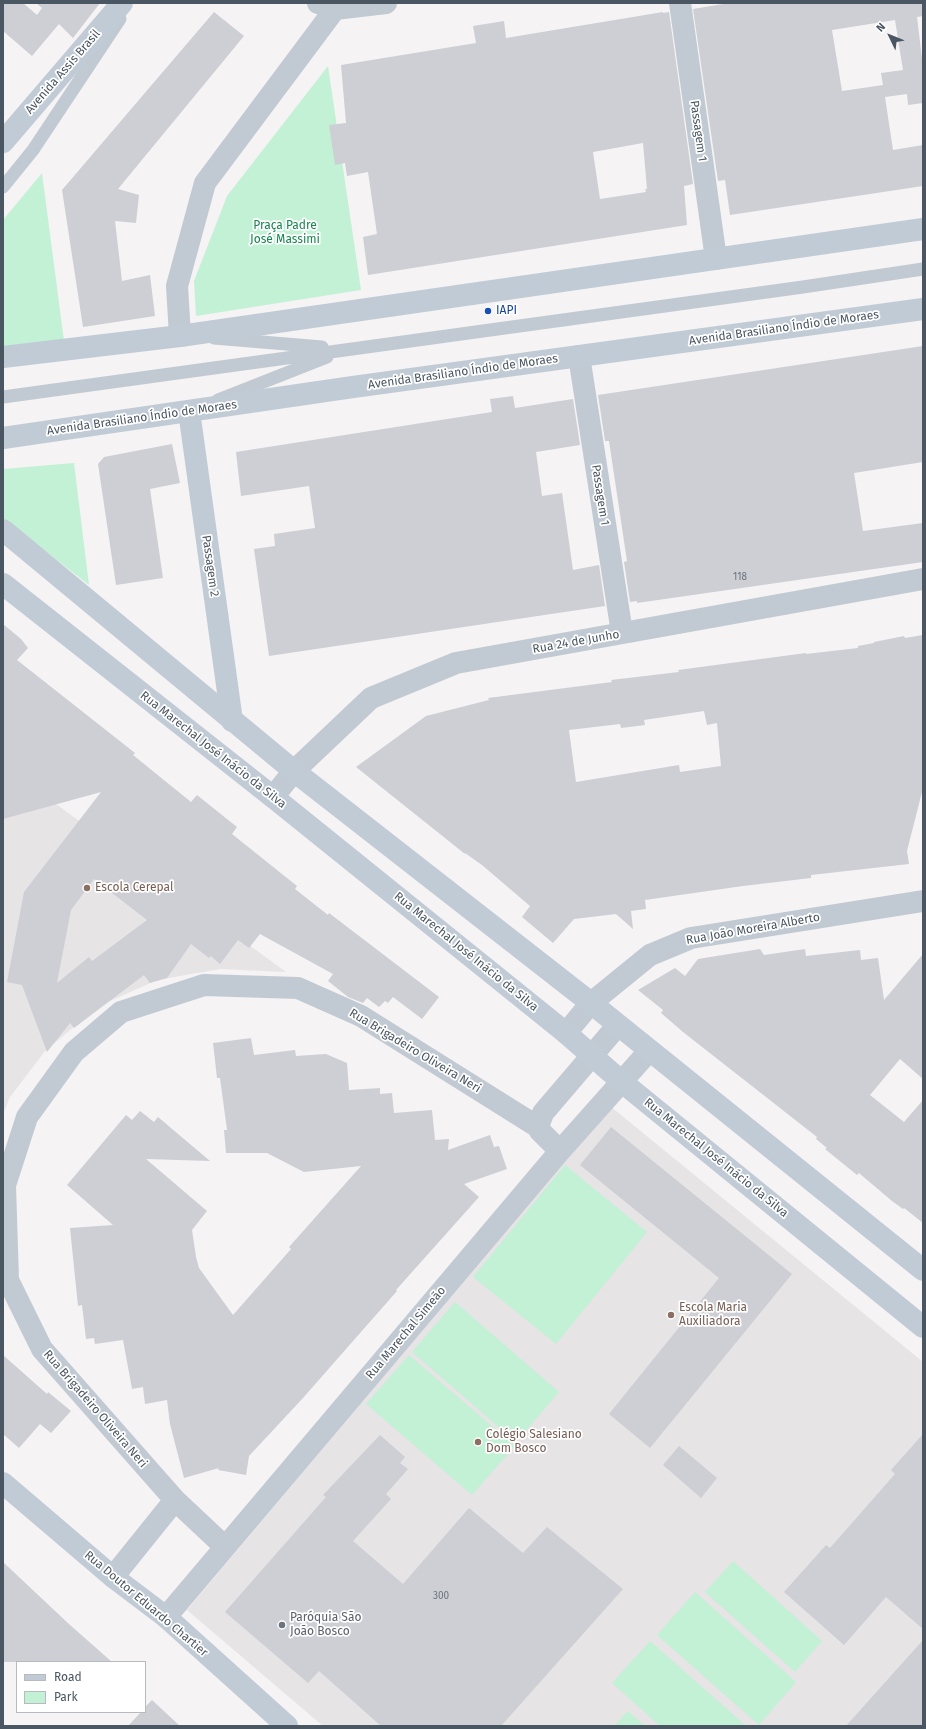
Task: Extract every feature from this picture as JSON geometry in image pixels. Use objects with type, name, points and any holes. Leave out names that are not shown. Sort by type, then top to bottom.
[{"type":"main road","name":"Avenida Assis Brasil","points":[[3,142],[122,3]]},
{"type":"main road","points":[[3,357],[180,336],[923,229]]},
{"type":"main road","name":"Avenida Brasiliano Índio de Moraes","points":[[3,438],[353,386],[923,309]]},
{"type":"main road","name":"Passagem 2","points":[[189,411],[232,721]]},
{"type":"main road","points":[[3,530],[294,771],[591,1003],[923,1270]]},
{"type":"main road","name":"Rua Marechal José Inácio da Silva","points":[[3,584],[273,797],[566,1033],[622,1082],[923,1327]]},
{"type":"main road","name":"Rua Doutor Eduardo Chartier","points":[[3,1483],[112,1577],[166,1618],[287,1726]]},
{"type":"street","points":[[180,336],[177,286],[205,183],[327,6],[386,3]]},
{"type":"street","name":"Passagem 1","points":[[680,3],[716,259]]},
{"type":"street","name":"Passagem 1","points":[[579,356],[622,633]]},
{"type":"street","name":"Rua 24 de Junho","points":[[273,797],[294,771],[371,698],[456,663],[923,579]]},
{"type":"street","name":"Rua João Moreira Alberto","points":[[566,1033],[591,1003],[650,955],[691,938],[923,901]]},
{"type":"street","name":"Rua Brigadeiro Oliveira Neri","points":[[224,1546],[175,1500],[42,1349],[8,1280],[5,1185],[27,1116],[74,1052],[121,1012],[204,985],[298,988],[361,1016],[538,1127],[540,1131],[560,1151]]},
{"type":"street","points":[[538,1127],[543,1113],[618,1025]]},
{"type":"street","name":"Rua Marechal Simeão","points":[[166,1618],[224,1546],[560,1151],[649,1051]]},
{"type":"street","points":[[112,1577],[175,1500]]},
{"type":"lane","points":[[3,187],[33,150],[131,3]]},
{"type":"lane","points":[[3,397],[923,269]]},
{"type":"lane","points":[[180,336],[347,349]]},
{"type":"lane","points":[[189,411],[347,349]]},
{"type":"shaded area","name":"Escola Cerepal","points":[[45,796],[286,972],[220,969],[157,980],[99,1006],[45,1051],[10,1097],[3,1114],[3,806]]},
{"type":"shaded area","name":"Colégio Salesiano Dom Bosco","points":[[610,1106],[923,1362],[923,1726],[323,1726],[187,1610]]},
{"type":"green space","name":"Praça Padre José Massimi","points":[[328,66],[361,290],[196,316],[194,281],[227,196]]},
{"type":"green space","points":[[42,173],[64,341],[3,348],[3,220]]},
{"type":"green space","points":[[74,463],[89,585],[3,518],[3,469]]},
{"type":"green space","points":[[565,1165],[647,1232],[556,1344],[473,1277]]},
{"type":"green space","points":[[455,1302],[559,1392],[516,1442],[412,1352]]},
{"type":"green space","points":[[409,1355],[515,1446],[472,1495],[366,1404]]},
{"type":"green space","points":[[733,1561],[822,1641],[795,1672],[705,1592]]},
{"type":"green space","points":[[695,1592],[796,1682],[759,1725],[657,1635]]},
{"type":"green space","points":[[650,1641],[746,1726],[660,1726],[612,1683]]},
{"type":"green space","points":[[628,1711],[645,1726],[614,1726]]},
{"type":"building","points":[[3,3],[23,3],[37,15],[42,8],[36,3],[100,3],[73,38],[59,24],[32,56],[3,31]]},
{"type":"building","points":[[729,3],[923,3],[923,16],[917,17],[923,67],[923,103],[908,105],[907,94],[885,97],[893,150],[923,145],[923,186],[730,215],[725,180],[718,181],[693,9]],"holes":[[[895,20],[903,70],[881,73],[883,85],[842,91],[832,30]]]},
{"type":"building","points":[[214,12],[244,36],[118,189],[139,195],[136,223],[115,221],[122,281],[150,275],[155,316],[83,327],[62,190]]},
{"type":"building","points":[[669,12],[693,184],[684,186],[687,225],[368,275],[363,237],[377,234],[368,172],[347,176],[345,163],[335,165],[329,125],[346,123],[341,65],[476,43],[473,26],[504,21],[506,38]],"holes":[[[643,143],[647,189],[645,189],[646,192],[600,199],[593,152]]]},
{"type":"building","points":[[923,346],[923,462],[854,473],[863,531],[923,523],[923,562],[637,603],[637,601],[630,602],[624,562],[627,561],[609,441],[605,441],[598,395]]},
{"type":"building","points":[[513,396],[515,408],[573,399],[580,445],[536,452],[542,496],[562,493],[573,570],[599,565],[605,606],[269,656],[254,549],[275,546],[274,534],[315,528],[309,486],[241,496],[236,452],[492,412],[490,399]]},
{"type":"building","points":[[172,444],[180,483],[150,489],[163,578],[116,585],[98,464],[104,457]]},
{"type":"building","points":[[3,624],[21,639],[28,648],[17,660],[135,753],[133,755],[191,802],[197,795],[237,827],[232,834],[297,886],[295,889],[328,915],[329,913],[439,997],[422,1019],[393,997],[388,1003],[385,1001],[379,1007],[367,998],[363,1003],[348,997],[328,981],[333,974],[260,934],[249,948],[238,940],[220,964],[211,956],[209,958],[191,944],[167,978],[150,983],[144,975],[74,1028],[70,1023],[47,1052],[22,985],[7,982],[24,892],[101,792],[3,819]],"holes":[[[94,879],[147,920],[92,961],[89,957],[57,983],[71,910]]]},
{"type":"building","points":[[923,635],[923,788],[907,851],[909,864],[811,875],[811,878],[645,900],[646,909],[631,911],[633,929],[616,914],[574,919],[553,943],[522,917],[530,906],[482,865],[465,854],[356,767],[426,716],[489,700],[488,698],[612,682],[611,680],[679,672],[678,670],[806,653],[858,648],[858,646],[874,642],[904,636],[905,638]],"holes":[[[704,711],[707,725],[717,723],[721,766],[680,772],[679,765],[576,782],[569,730],[620,724],[621,728],[645,725],[644,720]]]},
{"type":"building","points":[[760,949],[764,955],[805,949],[806,956],[860,950],[861,960],[878,958],[884,1000],[923,954],[923,1079],[900,1059],[870,1095],[904,1122],[923,1100],[923,1223],[904,1208],[903,1209],[892,1201],[859,1173],[857,1175],[825,1149],[827,1148],[816,1139],[817,1137],[683,1032],[661,1013],[663,1010],[638,990],[675,968],[685,976],[698,959]]},
{"type":"building","points":[[251,1038],[254,1055],[295,1050],[296,1056],[326,1054],[347,1063],[349,1090],[380,1088],[380,1094],[392,1093],[394,1113],[432,1110],[435,1140],[449,1139],[448,1150],[490,1135],[494,1147],[499,1146],[507,1169],[464,1184],[479,1197],[303,1398],[249,1456],[246,1475],[218,1470],[219,1468],[184,1478],[170,1424],[167,1400],[145,1404],[143,1387],[132,1389],[123,1340],[95,1344],[94,1338],[86,1339],[82,1305],[78,1306],[70,1228],[113,1225],[67,1185],[126,1115],[132,1120],[140,1111],[154,1122],[158,1117],[210,1161],[146,1159],[207,1211],[192,1230],[196,1257],[199,1268],[233,1315],[291,1249],[289,1247],[361,1166],[304,1172],[267,1153],[226,1153],[224,1130],[227,1130],[220,1078],[217,1078],[213,1043]]},
{"type":"building","points":[[611,1127],[792,1274],[650,1448],[609,1414],[719,1278],[580,1165]]},
{"type":"building","points":[[3,1355],[47,1394],[48,1392],[71,1411],[51,1433],[40,1424],[19,1448],[3,1434]]},
{"type":"building","points":[[923,1434],[923,1629],[886,1597],[844,1645],[784,1592],[826,1545],[830,1548],[895,1474],[891,1470]]},
{"type":"building","points":[[380,1435],[405,1457],[400,1463],[408,1469],[386,1494],[391,1499],[353,1541],[403,1584],[469,1508],[523,1553],[547,1527],[623,1589],[501,1726],[381,1726],[319,1671],[308,1683],[225,1612],[326,1497],[323,1495]]},
{"type":"building","points":[[679,1446],[717,1478],[701,1498],[663,1465]]},
{"type":"building","points":[[3,1562],[111,1661],[16,1661],[3,1662]]},
{"type":"building","points":[[923,1640],[923,1726],[846,1726]]},
{"type":"building","points":[[152,1700],[180,1726],[128,1726],[140,1713],[146,1713],[146,1706]]},
{"type":"place","name":"IAPI","points":[[488,311]]},
{"type":"place","name":"Escola Cerepal","points":[[87,888]]},
{"type":"place","name":"Escola Maria Auxiliadora","points":[[671,1315]]},
{"type":"place","name":"Colégio Salesiano Dom Bosco","points":[[478,1442]]},
{"type":"place","name":"Paróquia São João Bosco","points":[[282,1625]]}]
